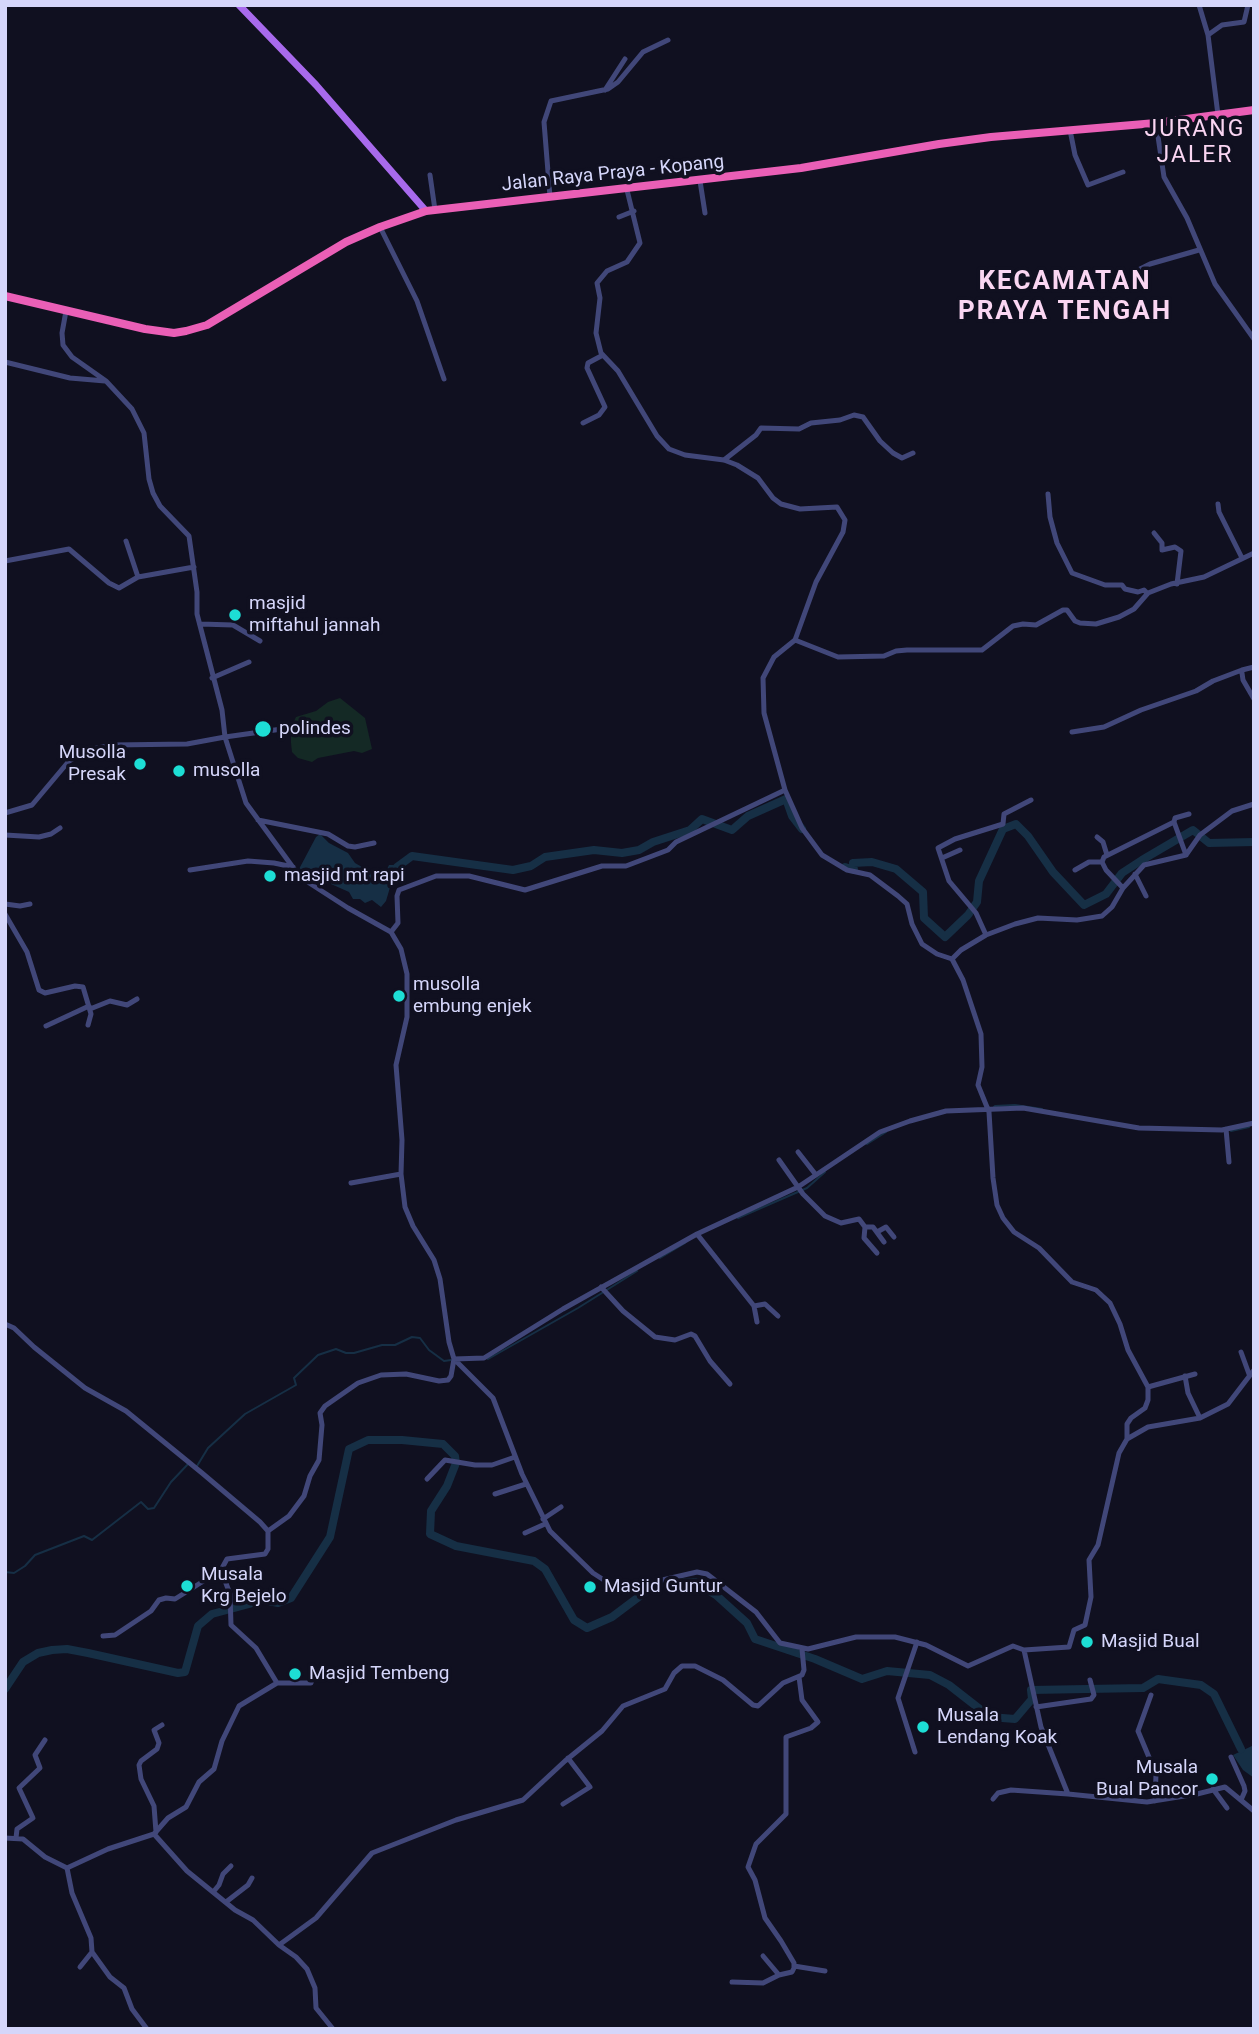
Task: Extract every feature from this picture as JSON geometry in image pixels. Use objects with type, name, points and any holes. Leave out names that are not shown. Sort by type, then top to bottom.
[{"type":"highway","name":"Jalan Raya Praya - Kopang","points":[[5,296],[174,333],[198,328],[345,242],[430,211],[801,169],[939,144],[1156,123],[1254,110]]},
{"type":"main road","points":[[239,5],[430,211]]},
{"type":"street","points":[[1199,5],[1208,35],[1219,115]]},
{"type":"street","points":[[1208,35],[1222,25],[1244,22],[1248,5]]},
{"type":"street","points":[[550,197],[544,122],[549,104],[560,98],[605,90],[618,82],[643,52],[668,40]]},
{"type":"street","points":[[605,90],[625,59]]},
{"type":"street","points":[[1156,123],[1164,177],[1224,299],[1254,339]]},
{"type":"street","points":[[1070,130],[1075,155],[1088,185],[1124,172]]},
{"type":"street","points":[[430,175],[430,211]]},
{"type":"street","points":[[701,181],[705,213]]},
{"type":"street","points":[[454,1359],[493,1398],[526,1484],[544,1521],[587,1568],[617,1590],[627,1592],[656,1581],[703,1572],[756,1612],[778,1642],[802,1651],[864,1636],[895,1637],[918,1642],[968,1666],[1009,1647],[1016,1646],[1024,1650],[1069,1647],[1074,1630],[1085,1625],[1091,1597],[1089,1560],[1098,1545],[1119,1454],[1127,1438],[1126,1426],[1129,1420],[1148,1404],[1148,1387],[1128,1350],[1118,1319],[1107,1300],[1093,1288],[1073,1283],[1039,1248],[1014,1233],[997,1205],[988,1110],[978,1085],[982,1061],[977,1018],[952,959],[937,954],[922,944],[904,900],[870,875],[847,870],[822,855],[802,828],[785,790],[764,713],[763,678],[774,657],[795,640],[816,582],[844,532],[845,520],[843,514],[833,506],[800,509],[773,499],[758,478],[737,465],[724,460],[685,455],[666,447],[618,371],[603,355],[597,340],[600,298],[597,282],[607,271],[627,262],[639,248],[639,233],[627,190]]},
{"type":"street","points":[[619,217],[634,211]]},
{"type":"street","points":[[380,227],[417,301],[444,379]]},
{"type":"street","points":[[1136,271],[1199,247]]},
{"type":"street","points":[[66,311],[62,340],[66,351],[106,381],[132,409],[145,433],[147,468],[153,493],[160,506],[188,535],[194,567],[196,611],[222,710],[225,737],[246,803],[300,877],[391,932],[404,956],[407,1017],[396,1065],[402,1140],[401,1174],[405,1208],[413,1226],[433,1256],[440,1279],[448,1338],[454,1359],[452,1376],[448,1380],[439,1381],[406,1374],[381,1375],[358,1383],[326,1406],[320,1413],[322,1425],[319,1460],[310,1476],[304,1496],[289,1516],[268,1531]]},
{"type":"street","points":[[583,423],[599,415],[605,407],[587,368],[588,363],[603,355]]},
{"type":"street","points":[[5,362],[70,379],[106,381]]},
{"type":"street","points":[[724,460],[761,428],[799,429],[811,423],[839,420],[854,415],[863,417],[893,453],[904,458],[913,453]]},
{"type":"street","points":[[1048,494],[1050,517],[1057,543],[1073,574],[1106,585],[1122,585],[1125,589],[1138,592],[1146,590],[1147,593]]},
{"type":"street","points":[[1218,503],[1219,512],[1242,558]]},
{"type":"street","points":[[1154,533],[1162,543],[1162,550],[1175,547],[1180,549],[1177,584]]},
{"type":"street","points":[[126,541],[138,577]]},
{"type":"street","points":[[5,561],[66,548],[116,587],[126,586],[138,577],[194,567]]},
{"type":"street","points":[[795,640],[838,657],[884,656],[896,650],[980,650],[1013,626],[1036,625],[1063,610],[1067,610],[1075,621],[1080,622],[1098,623],[1119,617],[1134,609],[1147,593],[1204,577],[1254,553]]},
{"type":"street","points":[[200,624],[233,625],[260,641]]},
{"type":"street","points":[[212,678],[249,662]]},
{"type":"street","points":[[1072,732],[1104,727],[1141,710],[1196,691],[1213,681],[1254,667]]},
{"type":"street","points":[[1242,670],[1243,680],[1254,699]]},
{"type":"street","points":[[5,813],[32,805],[69,761],[88,751],[113,745],[187,744],[289,728]]},
{"type":"street","points":[[391,932],[398,923],[399,890],[436,876],[469,876],[524,890],[602,866],[626,866],[668,850],[676,842],[785,790]]},
{"type":"street","points":[[986,935],[976,913],[949,881],[938,848],[1003,824],[1004,814],[1031,800]]},
{"type":"street","points":[[952,959],[961,950],[986,935],[1038,918],[1077,920],[1102,916],[1112,907],[1135,874],[1148,863],[1186,855],[1200,835],[1232,811],[1254,804]]},
{"type":"street","points":[[1102,862],[1107,855],[1174,822],[1175,818],[1189,814]]},
{"type":"street","points":[[258,820],[328,834],[348,846],[374,843]]},
{"type":"street","points":[[1174,822],[1186,855]]},
{"type":"street","points":[[5,835],[39,837],[60,828]]},
{"type":"street","points":[[1097,837],[1107,855]]},
{"type":"street","points":[[942,858],[960,850]]},
{"type":"street","points":[[190,870],[248,861],[293,867]]},
{"type":"street","points":[[1076,870],[1089,862],[1102,862]]},
{"type":"street","points":[[1102,862],[1111,877],[1123,888]]},
{"type":"street","points":[[1135,874],[1146,896]]},
{"type":"street","points":[[5,904],[30,904]]},
{"type":"street","points":[[5,914],[27,952],[39,990],[45,993],[80,986],[85,990],[91,1017],[88,1026]]},
{"type":"street","points":[[46,1026],[110,1001],[127,1005],[137,999]]},
{"type":"street","points":[[454,1359],[484,1358],[698,1235],[798,1187],[873,1136],[889,1128],[946,1111],[1023,1108],[1139,1128],[1226,1129],[1254,1123]]},
{"type":"street","points":[[1226,1129],[1229,1162]]},
{"type":"street","points":[[797,1152],[816,1175]]},
{"type":"street","points":[[779,1160],[803,1194],[830,1220],[841,1223],[858,1219],[865,1227],[864,1238],[877,1253]]},
{"type":"street","points":[[351,1183],[401,1174]]},
{"type":"street","points":[[865,1227],[872,1226],[884,1242]]},
{"type":"street","points":[[877,1232],[886,1227],[894,1237]]},
{"type":"street","points":[[698,1235],[754,1306],[757,1322]]},
{"type":"street","points":[[604,1291],[655,1337],[675,1340],[693,1334],[710,1361],[730,1384]]},
{"type":"street","points":[[754,1306],[765,1304],[778,1317]]},
{"type":"street","points":[[5,1324],[14,1328],[79,1384],[126,1411],[268,1531],[268,1549],[265,1555],[227,1559],[221,1570],[175,1599],[159,1600],[151,1611],[115,1635],[103,1636]]},
{"type":"street","points":[[1127,1438],[1148,1427],[1200,1418],[1230,1402],[1251,1372],[1241,1352]]},
{"type":"street","points":[[1148,1387],[1195,1374]]},
{"type":"street","points":[[1185,1376],[1188,1394],[1200,1418]]},
{"type":"street","points":[[427,1479],[445,1460],[492,1465],[515,1457]]},
{"type":"street","points":[[495,1494],[526,1484]]},
{"type":"street","points":[[525,1533],[561,1507]]},
{"type":"street","points":[[221,1570],[230,1594],[231,1625],[250,1641],[278,1684]]},
{"type":"street","points":[[915,1752],[898,1698],[918,1642]]},
{"type":"street","points":[[1024,1650],[1041,1727],[1068,1794]]},
{"type":"street","points":[[279,1945],[316,1918],[372,1853],[469,1816],[523,1800],[602,1731],[623,1706],[665,1689],[674,1673],[682,1666],[695,1665],[728,1684],[756,1706],[783,1683],[799,1677],[804,1669],[802,1651]]},
{"type":"street","points":[[67,1868],[108,1849],[155,1833],[168,1818],[186,1807],[199,1782],[214,1769],[222,1741],[239,1706],[278,1684],[311,1683],[313,1673],[325,1667]]},
{"type":"street","points":[[732,1982],[762,1983],[792,1972],[794,1966],[782,1941],[765,1918],[755,1880],[748,1867],[756,1844],[786,1814],[786,1737],[813,1727],[818,1722],[801,1698],[799,1677]]},
{"type":"street","points":[[1037,1707],[1091,1699],[1094,1695],[1090,1680]]},
{"type":"street","points":[[1151,1695],[1138,1731],[1156,1774],[1156,1801]]},
{"type":"street","points":[[162,1726],[155,1730],[159,1743],[157,1749],[139,1765],[141,1779],[154,1806],[155,1833],[176,1861],[258,1924],[300,1961],[307,1969],[315,1988],[316,2008],[333,2029]]},
{"type":"street","points":[[16,1838],[17,1829],[33,1818],[19,1788],[40,1768],[35,1755],[45,1740]]},
{"type":"street","points":[[1231,1757],[1244,1786],[1241,1800]]},
{"type":"street","points":[[564,1804],[590,1787],[568,1758]]},
{"type":"street","points":[[993,1799],[998,1793],[1011,1790],[1139,1802],[1225,1787],[1254,1811]]},
{"type":"street","points":[[1213,1789],[1227,1808]]},
{"type":"street","points":[[5,1838],[23,1839],[45,1857],[67,1868]]},
{"type":"street","points":[[214,1891],[223,1874],[231,1866]]},
{"type":"street","points":[[67,1868],[72,1893],[91,1938],[92,1952],[80,1967]]},
{"type":"street","points":[[226,1902],[248,1885],[252,1878]]},
{"type":"street","points":[[92,1952],[124,1989],[132,2009],[147,2029]]},
{"type":"street","points":[[763,1956],[779,1975]]},
{"type":"street","points":[[794,1966],[825,1971]]},
{"type":"green space","points":[[340,698],[365,718],[372,749],[362,753],[354,751],[318,758],[312,762],[298,758],[292,752],[291,743],[291,728],[296,717],[316,711],[328,702]]},
{"type":"water","points":[[320,834],[369,871],[384,876],[389,865],[400,870],[398,882],[391,884],[386,901],[381,907],[372,900],[365,903],[360,899],[353,899],[349,892],[322,880],[317,874],[305,875],[298,871]]},
{"type":"water","points":[[1254,1745],[1254,1778],[1243,1770],[1233,1755]]},
{"type":"waterway","points":[[397,867],[412,856],[513,870],[531,866],[545,857],[594,850],[622,853],[639,850],[653,842],[690,830],[702,819],[732,830],[748,816],[786,799],[792,816],[802,829]]},
{"type":"waterway","points":[[845,867],[854,870],[853,863],[872,862],[896,869],[923,892],[924,918],[945,937],[968,915],[977,902],[979,881],[1003,829],[1016,824],[1028,836],[1053,872],[1084,905],[1106,894],[1122,873],[1193,830],[1209,843],[1254,842]]},
{"type":"waterway","points":[[993,1108],[1015,1105],[1042,1109]]},
{"type":"waterway","points":[[1231,1131],[1249,1127]]},
{"type":"waterway","points":[[867,1144],[886,1132]]},
{"type":"waterway","points":[[738,1218],[807,1188],[825,1172]]},
{"type":"waterway","points":[[660,1258],[685,1243]]},
{"type":"waterway","points":[[488,1359],[637,1271]]},
{"type":"waterway","points":[[197,1466],[208,1448],[245,1414],[296,1385],[294,1378],[318,1355],[336,1349],[354,1353],[382,1345],[395,1345],[412,1337],[420,1338],[429,1350],[444,1361],[451,1360]]},
{"type":"waterway","points":[[5,1689],[23,1662],[38,1653],[52,1650],[67,1649],[178,1673],[185,1672],[198,1626],[212,1614],[264,1600],[278,1603],[291,1598],[330,1537],[349,1449],[368,1440],[402,1440],[443,1444],[455,1456],[456,1463],[447,1486],[431,1511],[430,1534],[456,1546],[534,1561],[545,1569],[574,1620],[587,1628],[612,1617],[656,1584],[695,1582],[716,1595],[747,1623],[755,1639],[815,1659],[862,1679],[887,1671],[930,1675],[949,1685],[990,1717],[1015,1719],[1032,1699],[1031,1690],[1143,1688],[1158,1679],[1201,1685],[1214,1694],[1241,1749]]},
{"type":"waterway","points":[[5,1572],[14,1573],[35,1555],[84,1536],[92,1540],[141,1502],[148,1509],[154,1508],[171,1482],[189,1463]]},
{"type":"place","name":"masjid miftahul jannah","points":[[235,615]]},
{"type":"place","name":"polindes","points":[[263,729]]},
{"type":"place","name":"Musolla Presak","points":[[140,764]]},
{"type":"place","name":"musolla","points":[[179,771]]},
{"type":"place","name":"masjid mt rapi","points":[[270,876]]},
{"type":"place","name":"musolla embung enjek","points":[[399,996]]},
{"type":"place","name":"Musala Krg Bejelo","points":[[187,1586]]},
{"type":"place","name":"Masjid Guntur","points":[[590,1587]]},
{"type":"place","name":"Masjid Bual","points":[[1087,1642]]},
{"type":"place","name":"Masjid Tembeng","points":[[295,1674]]},
{"type":"place","name":"Musala Lendang Koak","points":[[923,1727]]},
{"type":"place","name":"Musala Bual Pancor","points":[[1212,1779]]},
{"type":"district","name":"JURANG JALER","points":[[1195,143]]},
{"type":"district","name":"KECAMATAN PRAYA TENGAH","points":[[1065,297]]}]
